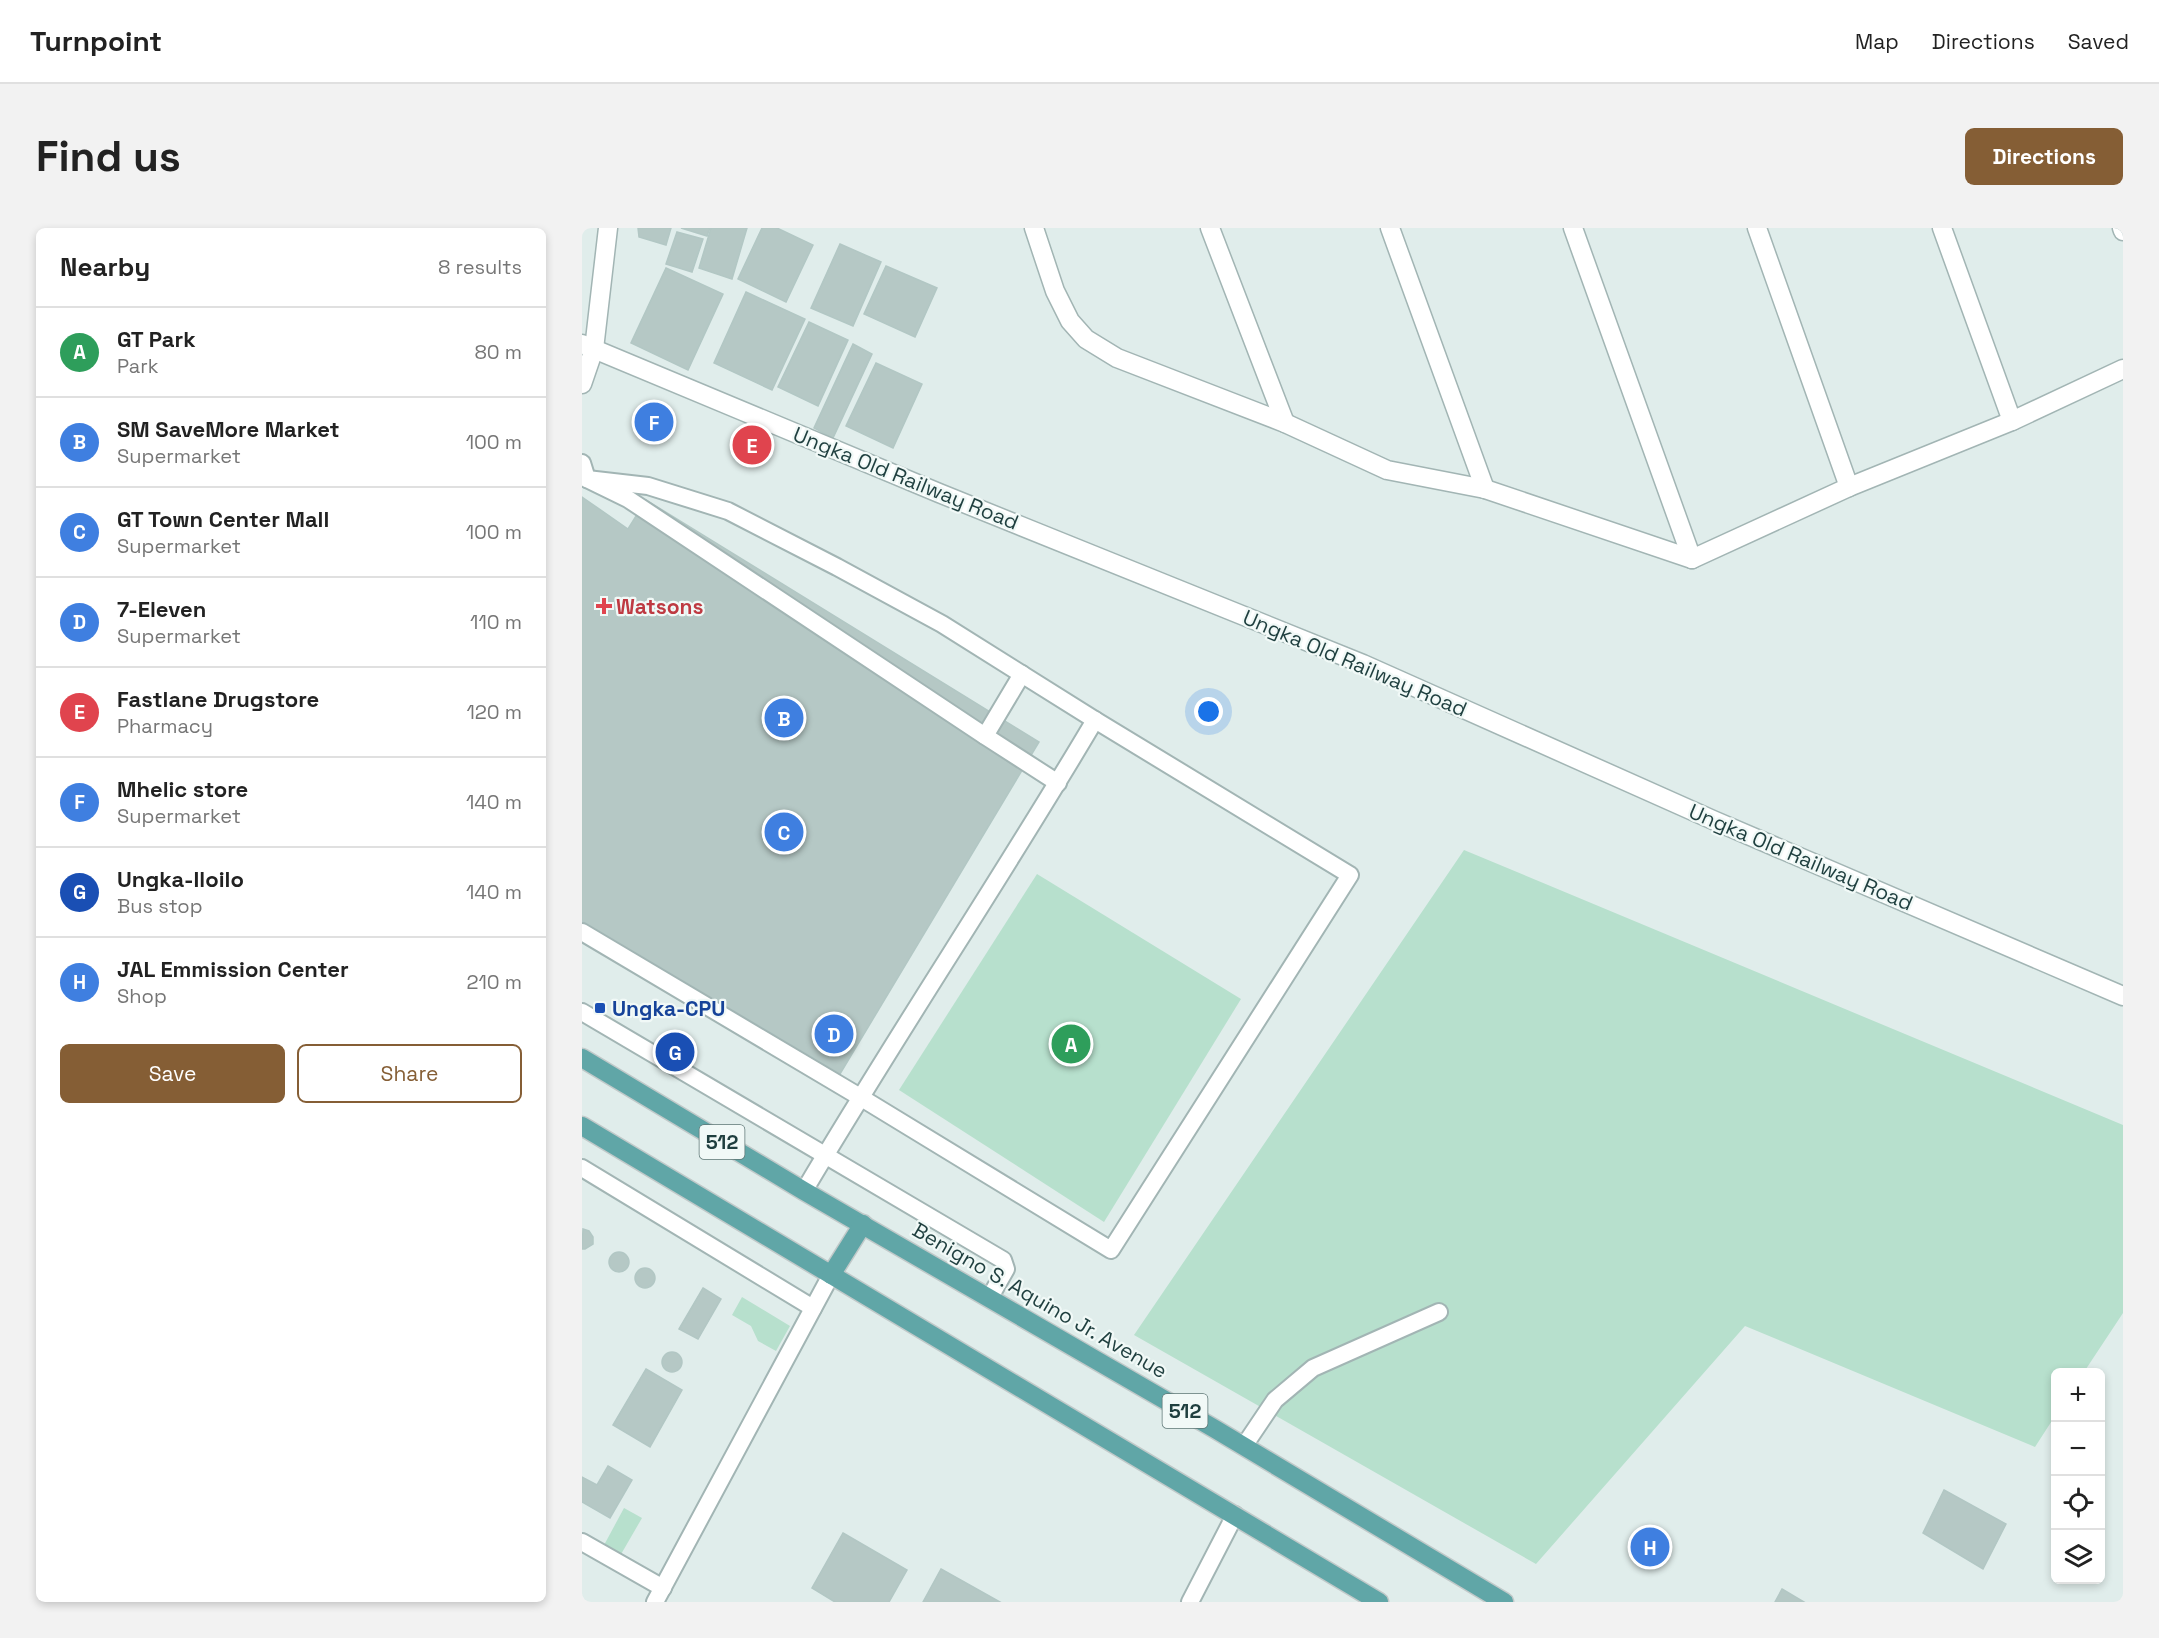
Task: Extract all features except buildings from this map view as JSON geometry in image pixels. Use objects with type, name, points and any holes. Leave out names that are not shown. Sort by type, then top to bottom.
[{"type":"main road","name":"Benigno S. Aquino Jr. Avenue","points":[[582,1058],[804,1191],[1244,1446],[1504,1602]]},
{"type":"main road","points":[[582,1126],[1379,1602]]},
{"type":"main road","points":[[831,1275],[863,1224]]},
{"type":"street","points":[[582,384],[608,228]]},
{"type":"street","points":[[1034,228],[1055,291],[1070,321],[1086,339],[1117,358],[1285,423],[1387,470],[1485,489],[1692,559],[1849,487],[2012,421],[2123,369]]},
{"type":"street","points":[[1210,228],[1285,423]]},
{"type":"street","points":[[1390,228],[1485,489]]},
{"type":"street","points":[[1573,228],[1692,559]]},
{"type":"street","points":[[1757,228],[1849,487]]},
{"type":"street","points":[[1942,228],[2012,421]]},
{"type":"street","name":"Ungka Old Railway Road","points":[[588,346],[939,493],[1363,664],[1732,828],[2123,996]]},
{"type":"lane","points":[[582,932],[860,1097],[1111,1250],[1328,912],[1350,874],[1095,720],[942,624],[837,567],[728,511],[648,486],[584,476]]},
{"type":"lane","points":[[584,476],[628,499],[1058,783]]},
{"type":"lane","points":[[985,736],[1022,674]]},
{"type":"lane","points":[[804,1191],[1095,720]]},
{"type":"lane","points":[[582,1011],[1003,1260],[1006,1269],[990,1297]]},
{"type":"lane","points":[[582,1168],[813,1308]]},
{"type":"lane","points":[[582,1542],[659,1595],[831,1275]]},
{"type":"lane","points":[[1244,1446],[1275,1400],[1313,1368],[1439,1311]]},
{"type":"lane","points":[[1190,1602],[1236,1515]]},
{"type":"green space","points":[[1464,850],[2123,1125],[2123,1313],[2087,1368],[2051,1368],[2051,1422],[2035,1447],[1745,1326],[1536,1564],[1134,1335]]},
{"type":"green space","points":[[1037,874],[1241,999],[1104,1222],[899,1090]]},
{"type":"green space","points":[[742,1297],[790,1326],[776,1351],[758,1341],[751,1326],[732,1315]]},
{"type":"green space","points":[[624,1508],[642,1518],[620,1556],[603,1547]]},
{"type":"place","name":"Mhelic store","points":[[654,422]]},
{"type":"place","name":"Fastlane Drugstore","points":[[752,445]]},
{"type":"place","name":"Watsons","points":[[604,606]]},
{"type":"place","name":"SM SaveMore Market","points":[[784,718]]},
{"type":"place","name":"GT Town Center Mall","points":[[784,832]]},
{"type":"place","name":"Ungka-CPU","points":[[600,1008]]},
{"type":"place","name":"7-Eleven","points":[[834,1034]]},
{"type":"place","name":"GT Park","points":[[1071,1044]]},
{"type":"place","name":"Ungka-Iloilo","points":[[675,1052]]},
{"type":"place","name":"JAL Emmission Center","points":[[1650,1547]]}]
